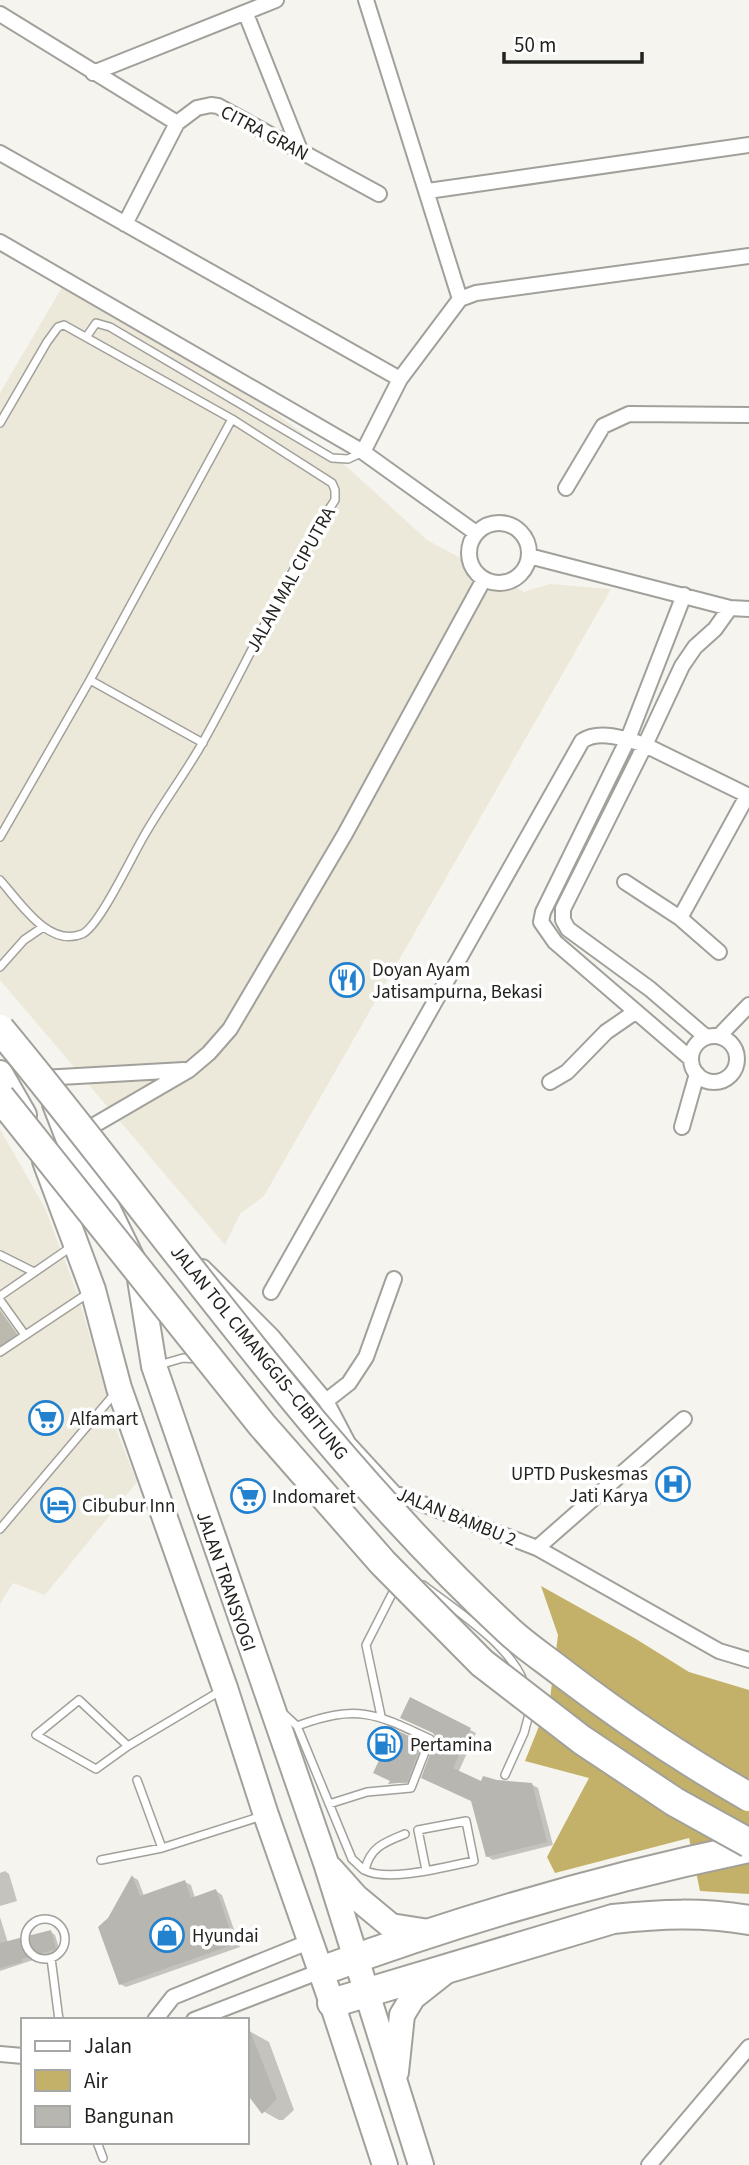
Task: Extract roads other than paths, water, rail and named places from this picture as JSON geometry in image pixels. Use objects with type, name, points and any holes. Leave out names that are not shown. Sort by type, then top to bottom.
[{"type":"highway","name":"JALAN TRANSYOGI","points":[[0,1014],[42,1078],[57,1107],[69,1140],[99,1191],[139,1273],[154,1366],[326,1863],[421,2165]]},
{"type":"highway","name":"JALAN TOL CIMANGGIS–CIBITUNG","points":[[0,1029],[70,1113],[293,1399],[413,1535],[520,1640],[606,1707],[697,1768],[749,1797]]},
{"type":"highway","name":"JALAN TRANSYOGI","points":[[1,1083],[27,1120],[93,1290],[119,1388],[225,1688],[385,2165]]},
{"type":"highway","points":[[1,1083],[262,1425],[383,1563],[482,1663],[582,1740],[675,1802],[749,1845]]},
{"type":"highway","points":[[321,1971],[526,1904],[749,1845]]},
{"type":"highway","points":[[326,1863],[356,1897],[391,1926],[435,1933]]},
{"type":"highway","points":[[332,2003],[612,1919],[657,1914],[712,1914],[749,1920]]},
{"type":"highway","points":[[395,2083],[402,2015],[413,1997],[452,1966]]},
{"type":"street","points":[[93,73],[276,0]]},
{"type":"street","points":[[366,0],[460,299]]},
{"type":"street","points":[[0,14],[177,123],[125,224]]},
{"type":"street","points":[[246,14],[300,150]]},
{"type":"street","name":"CITRA GRAN","points":[[177,123],[197,108],[218,106],[379,194]]},
{"type":"street","points":[[428,191],[749,145]]},
{"type":"street","points":[[0,153],[400,379]]},
{"type":"street","points":[[0,242],[363,452],[475,533]]},
{"type":"street","points":[[363,452],[400,379],[460,299],[476,293],[749,256]]},
{"type":"street","points":[[566,488],[603,426],[629,414],[749,415]]},
{"type":"street","points":[[496,523],[517,529],[528,546],[529,556],[524,570],[513,580],[498,583],[477,574],[469,558],[469,549],[475,533],[484,526],[496,523]]},
{"type":"street","points":[[529,556],[730,608],[749,609]]},
{"type":"street","points":[[69,1140],[188,1070],[209,1053],[230,1029],[345,834],[484,579]]},
{"type":"street","points":[[684,596],[628,739],[543,912],[541,922],[555,942],[691,1059]]},
{"type":"street","points":[[696,1074],[708,1081],[727,1077],[735,1068],[737,1054],[734,1048],[730,1043],[713,1036],[568,929],[563,920],[563,909],[682,666],[730,608]]},
{"type":"street","points":[[271,1292],[585,738],[593,736],[628,739],[645,745],[748,796],[680,918]]},
{"type":"street","points":[[625,882],[680,918],[719,952]]},
{"type":"street","points":[[682,1127],[696,1074],[691,1059],[694,1046],[713,1036],[749,1005]]},
{"type":"street","points":[[550,1082],[567,1072],[606,1032],[635,1012]]},
{"type":"street","points":[[42,1078],[188,1070]]},
{"type":"street","name":"JALAN BAMBU 2","points":[[99,1191],[122,1197],[138,1208],[206,1270],[272,1336],[326,1401],[348,1443],[394,1493],[537,1548],[719,1650],[749,1660]]},
{"type":"street","points":[[326,1401],[349,1383],[366,1357],[394,1279]]},
{"type":"street","points":[[537,1548],[684,1419]]},
{"type":"street","points":[[157,2018],[173,1997],[311,1941]]},
{"type":"street","points":[[199,2018],[321,1971]]},
{"type":"street","points":[[649,2165],[749,2048]]},
{"type":"street","points":[[0,2054],[21,2056]]},
{"type":"lane","points":[[88,336],[96,323],[110,327],[332,458],[348,459],[363,452]]},
{"type":"lane","name":"JALAN MAL CIPUTRA","points":[[0,423],[47,342],[58,327],[64,325],[88,336],[232,419],[326,479],[334,487],[336,495],[263,625],[203,743],[88,931],[81,935],[61,937],[43,927]]},
{"type":"lane","points":[[0,836],[90,680],[232,419]]},
{"type":"lane","points":[[90,680],[203,743]]},
{"type":"lane","points":[[0,880],[43,927],[24,940],[0,967]]},
{"type":"lane","points":[[25,1335],[0,1298],[76,1243]]},
{"type":"lane","points":[[0,1255],[34,1272]]},
{"type":"lane","points":[[0,1352],[93,1290]]},
{"type":"lane","points":[[154,1366],[183,1357],[212,1361],[238,1381],[312,1478],[387,1559],[404,1571],[366,1645],[382,1716]]},
{"type":"lane","points":[[0,1528],[119,1388]]},
{"type":"lane","points":[[414,1579],[485,1631],[521,1672],[531,1705],[524,1733],[505,1775]]},
{"type":"lane","points":[[128,1746],[79,1700],[36,1735],[96,1769],[128,1746],[225,1688]]},
{"type":"lane","points":[[268,1700],[297,1726],[352,1858],[365,1870],[398,1875],[426,1870],[474,1861],[466,1821],[418,1830],[426,1870]]},
{"type":"lane","points":[[297,1726],[349,1712],[382,1716],[430,1739],[411,1788],[367,1792],[329,1804]]},
{"type":"lane","points":[[137,1780],[162,1848]]},
{"type":"lane","points":[[101,1860],[162,1848],[266,1815]]},
{"type":"lane","points":[[365,1870],[368,1857],[380,1844],[405,1834]]},
{"type":"lane","points":[[46,1919],[56,1922],[64,1931],[65,1942],[61,1952],[51,1958],[40,1958],[30,1952],[25,1941],[27,1930],[34,1922],[46,1919]]},
{"type":"lane","points":[[51,1958],[59,2018]]},
{"type":"lane","points":[[98,2144],[103,2158]]},
{"type":"water","points":[[541,1586],[689,1672],[749,1690],[749,1894],[700,1891],[689,1838],[555,1873],[547,1857],[589,1778],[525,1761],[550,1699],[558,1635]]},
{"type":"place","name":"Doyan Ayam Jatisampurna, Bekasi","points":[[347,980]]},
{"type":"place","name":"Alfamart","points":[[46,1418]]},
{"type":"place","name":"UPTD Puskesmas Jati Karya","points":[[673,1484]]},
{"type":"place","name":"Indomaret","points":[[248,1496]]},
{"type":"place","name":"Cibubur Inn","points":[[58,1505]]},
{"type":"place","name":"Pertamina","points":[[385,1744]]},
{"type":"place","name":"Hyundai","points":[[167,1935]]}]
